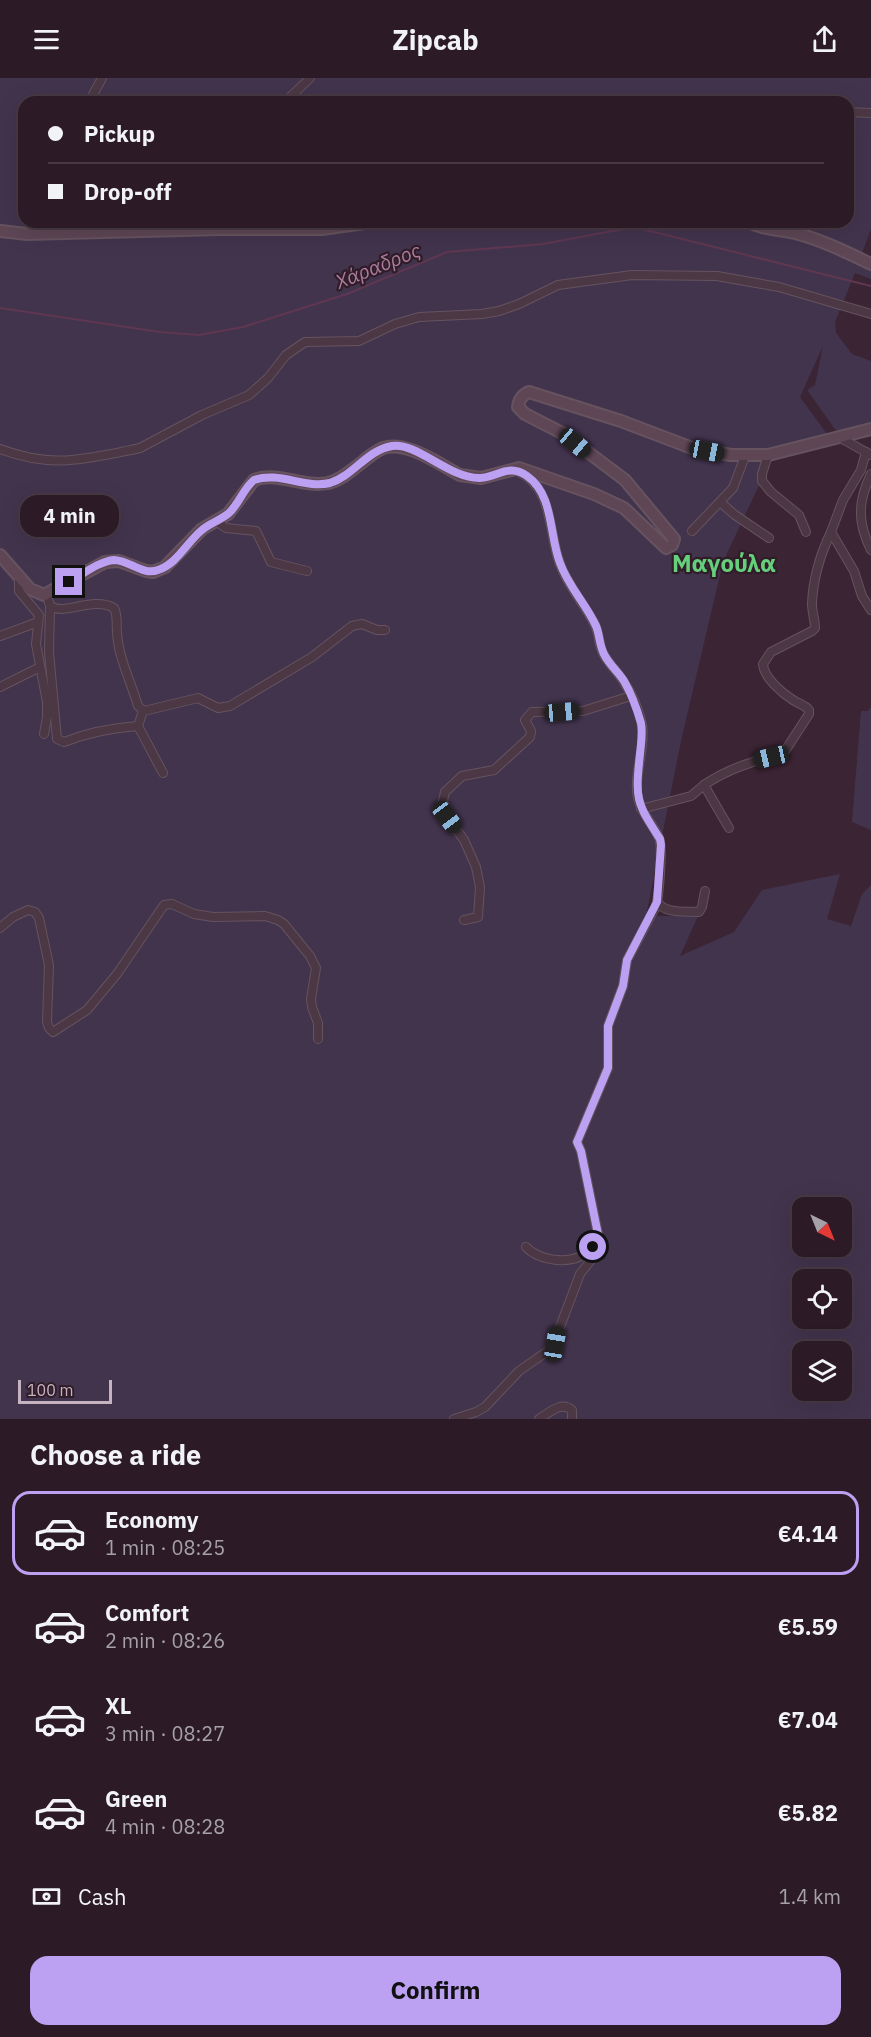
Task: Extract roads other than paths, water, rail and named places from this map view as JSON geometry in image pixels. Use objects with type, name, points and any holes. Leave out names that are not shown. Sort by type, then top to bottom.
[{"type":"main road","points":[[0,231],[27,234],[77,228]]},
{"type":"main road","points":[[260,228],[329,228]]},
{"type":"main road","points":[[771,228],[827,243],[871,264]]},
{"type":"main road","points":[[0,555],[37,594],[47,595],[105,562],[119,561],[146,571],[159,570],[165,567],[202,530],[228,514],[254,480],[272,477],[311,483],[328,483],[344,476],[374,453],[392,446],[406,448],[460,475],[481,478],[519,468],[608,500],[624,508],[666,548],[672,545],[674,539],[625,480],[564,434],[525,414],[518,407],[521,398],[529,392],[621,421],[692,448],[745,456],[768,454],[871,429]]},
{"type":"street","points":[[92,96],[102,78]]},
{"type":"street","points":[[291,96],[310,78]]},
{"type":"street","points":[[854,112],[871,113]]},
{"type":"street","points":[[0,449],[21,457],[56,462],[140,448],[202,415],[249,395],[268,378],[286,355],[305,342],[359,341],[395,324],[419,317],[499,311],[558,285],[632,275],[717,276],[779,287],[871,314]]},
{"type":"street","points":[[641,809],[691,796],[721,773],[740,765],[783,754],[809,714],[807,707],[792,700],[766,675],[763,664],[771,652],[815,628],[812,606],[820,557],[843,500],[861,470],[868,453],[839,437]]},
{"type":"street","points":[[768,454],[762,474],[763,482],[798,513],[806,532]]},
{"type":"street","points":[[692,531],[733,488],[745,456]]},
{"type":"street","points":[[454,1419],[485,1407],[519,1371],[552,1348],[580,1274],[599,1250],[599,1239],[581,1151],[577,1142],[608,1068],[608,1026],[623,986],[627,960],[657,902],[661,845],[660,839],[641,809],[638,798],[637,784],[642,730],[638,713],[622,679],[603,652],[595,623],[577,597],[560,565],[543,495],[526,476],[512,470]]},
{"type":"street","points":[[871,474],[863,491],[860,507],[865,536],[871,550]]},
{"type":"street","points":[[720,502],[769,538]]},
{"type":"street","points":[[216,521],[226,528],[256,531],[271,562],[307,571]]},
{"type":"street","points":[[831,532],[854,571],[862,596],[871,610]]},
{"type":"street","points":[[19,577],[19,591],[39,615],[36,644],[47,702],[44,734]]},
{"type":"street","points":[[47,595],[50,606],[49,652],[57,739],[64,742],[107,729],[138,726]]},
{"type":"street","points":[[50,606],[58,610],[98,604],[114,608],[117,613],[119,646],[138,706],[143,711]]},
{"type":"street","points":[[0,636],[38,622]]},
{"type":"street","points":[[143,711],[198,698],[218,708],[230,706],[316,655],[352,626],[362,624],[377,630],[385,630]]},
{"type":"street","points":[[0,687],[40,667]]},
{"type":"street","points":[[464,920],[478,917],[480,887],[476,867],[464,840],[447,817],[443,801],[445,792],[462,776],[494,770],[530,737],[531,731],[525,717],[532,712],[583,711],[631,696]]},
{"type":"street","points":[[143,711],[138,726],[163,773]]},
{"type":"street","points":[[705,785],[729,828]]},
{"type":"street","points":[[657,902],[660,907],[666,909],[699,912],[705,891]]},
{"type":"street","points":[[0,928],[20,912],[28,910],[38,915],[49,965],[47,1022],[50,1030],[55,1032],[91,1005],[117,974],[164,905],[172,904],[194,914],[213,917],[272,918],[284,924],[310,956],[316,968],[311,999],[318,1023],[318,1040]]},
{"type":"street","points":[[526,1247],[541,1256],[566,1260],[583,1255],[599,1239]]},
{"type":"street","points":[[540,1419],[562,1406],[570,1407],[572,1419]]},
{"type":"waterway","name":"Χάραδρος","points":[[0,308],[160,332],[199,335],[243,327],[347,294],[447,252],[543,244],[629,228]]},
{"type":"waterway","name":"Χάραδρος","points":[[638,228],[871,286]]},
{"type":"district","name":"Μαγούλα","points":[[724,564]]}]
